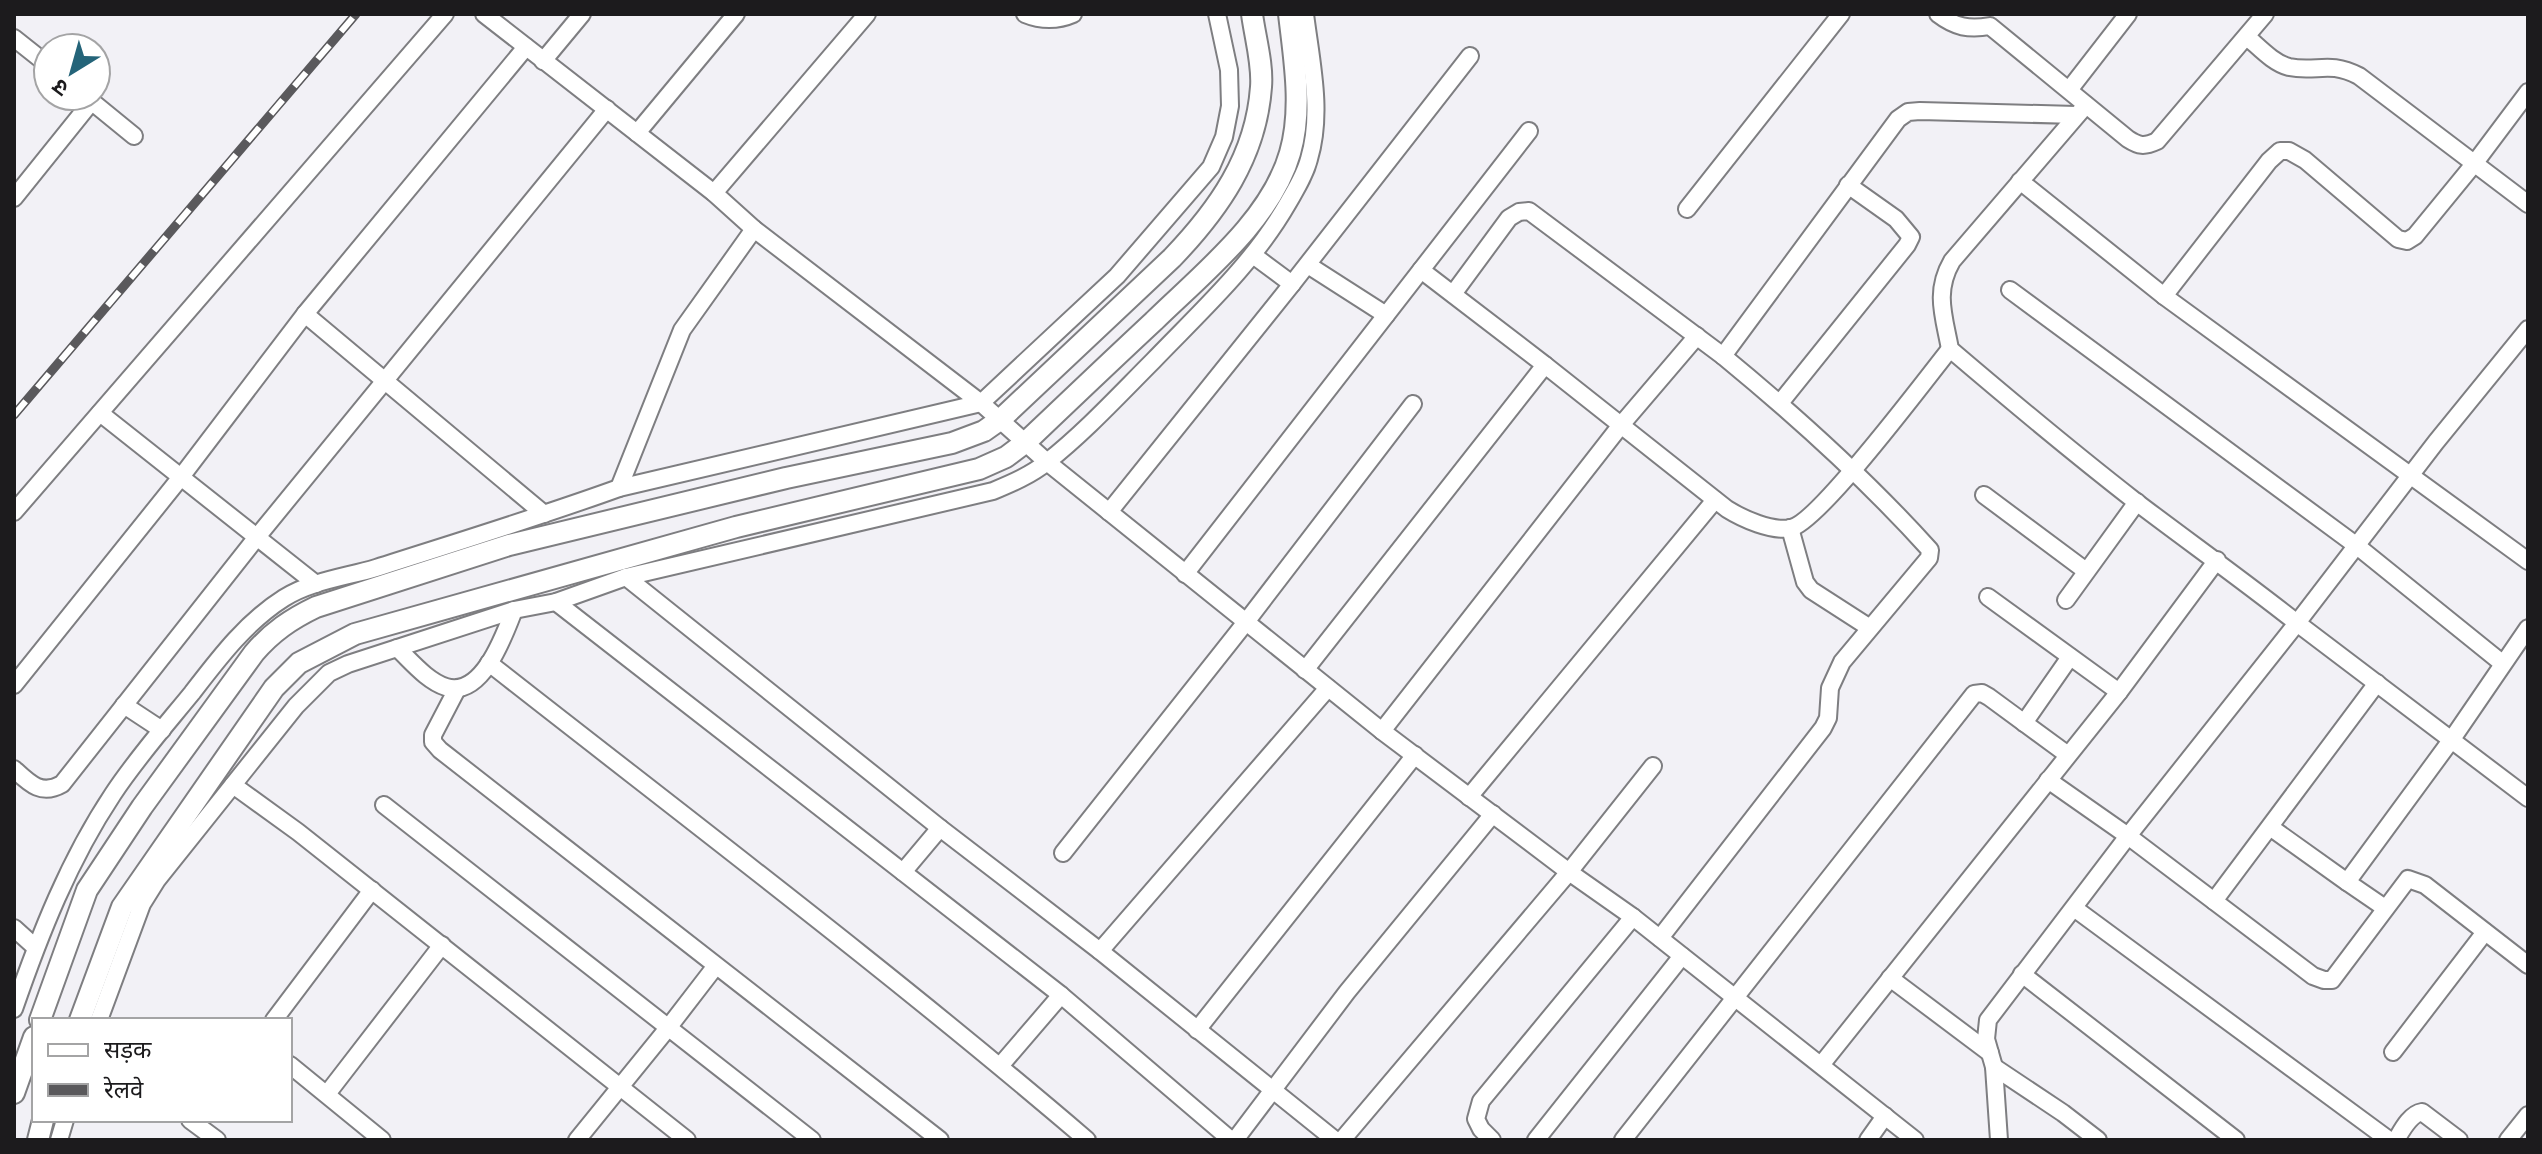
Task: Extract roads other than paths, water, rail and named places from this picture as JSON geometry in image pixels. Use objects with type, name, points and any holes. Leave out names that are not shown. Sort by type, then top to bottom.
[{"type":"street","points":[[14,512],[445,14]]},
{"type":"street","points":[[484,14],[714,193],[754,229],[981,403],[1047,462],[1382,731],[1633,917],[1915,1140]]},
{"type":"street","points":[[543,61],[582,14]]},
{"type":"street","points":[[637,133],[736,14]]},
{"type":"street","points":[[714,193],[867,14]]},
{"type":"street","points":[[1025,14],[1044,20],[1061,19],[1073,14]]},
{"type":"street","points":[[14,1009],[35,947],[81,847],[114,792],[241,632],[285,597],[316,584],[363,572],[619,488],[981,403],[1117,276],[1211,167],[1224,137],[1230,106],[1229,70],[1217,14]]},
{"type":"street","points":[[41,1018],[87,890],[142,807],[254,653],[290,619],[316,607],[509,545],[786,478],[952,443],[984,431],[1001,419],[1172,258],[1197,232],[1231,185],[1242,165],[1254,127],[1262,86],[1252,14]]},
{"type":"street","points":[[81,1018],[122,907],[274,688],[299,663],[355,634],[736,527],[979,469],[1006,457],[1026,442],[1212,265],[1267,201],[1290,155],[1295,131],[1297,82],[1289,14]]},
{"type":"street","points":[[100,1018],[142,904],[157,880],[296,706],[329,673],[514,610],[556,602],[626,577],[993,491],[1019,480],[1047,462],[1106,409],[1253,255],[1278,221],[1309,161],[1315,132],[1316,100],[1305,14]]},
{"type":"street","points":[[1687,209],[1841,14]]},
{"type":"street","points":[[1938,14],[1949,22],[1971,29],[1995,20],[2069,90],[2081,110],[2138,145],[2147,146],[2157,141],[2265,14]]},
{"type":"street","points":[[2069,90],[2128,14]]},
{"type":"street","points":[[2247,37],[2288,66],[2326,65],[2344,68],[2359,76],[2528,204]]},
{"type":"street","points":[[14,38],[32,52]]},
{"type":"street","points":[[14,685],[181,477],[305,314],[526,47]]},
{"type":"street","points":[[1109,512],[1308,265],[1470,56]]},
{"type":"street","points":[[2164,296],[2280,151],[2289,151],[2305,160],[2389,233],[2407,241],[2415,236],[2474,164],[2528,92]]},
{"type":"street","points":[[14,769],[41,790],[52,790],[62,784],[257,537],[607,109]]},
{"type":"street","points":[[2081,110],[1952,261],[1944,275],[1940,289],[1950,349],[2137,502],[2528,798]]},
{"type":"street","points":[[1723,356],[1890,127],[1908,112],[2081,110]]},
{"type":"street","points":[[14,198],[79,112]]},
{"type":"street","points":[[105,112],[134,136]]},
{"type":"street","points":[[1185,574],[1529,131]]},
{"type":"street","points":[[2020,181],[2164,296],[2528,561]]},
{"type":"street","points":[[1780,403],[1911,237],[1896,219],[1848,185]]},
{"type":"street","points":[[1453,294],[1509,218],[1529,211],[1697,336],[1780,403],[1852,470],[1930,550],[1924,565],[1835,674],[1830,688],[1828,718],[1823,728],[1660,938]]},
{"type":"street","points":[[619,488],[682,330],[754,229]]},
{"type":"street","points":[[1253,255],[1292,284]]},
{"type":"street","points":[[1308,265],[1386,315]]},
{"type":"street","points":[[1421,270],[1715,500],[1740,518],[1760,524],[1790,528],[1811,517],[1950,349]]},
{"type":"street","points":[[2010,290],[2357,546],[2502,663]]},
{"type":"street","points":[[305,314],[544,514]]},
{"type":"street","points":[[1999,1140],[1992,1060],[1986,1039],[1988,1020],[2128,836],[2528,329]]},
{"type":"street","points":[[1382,731],[1621,425],[1697,336]]},
{"type":"street","points":[[1305,670],[1545,365]]},
{"type":"street","points":[[1063,853],[1413,404]]},
{"type":"street","points":[[100,413],[316,584]]},
{"type":"street","points":[[1984,495],[2086,571]]},
{"type":"street","points":[[1469,797],[1715,500]]},
{"type":"street","points":[[2066,600],[2137,502]]},
{"type":"street","points":[[1790,528],[1805,582],[1811,590],[1870,628]]},
{"type":"street","points":[[1821,1065],[2119,692],[2217,560]]},
{"type":"street","points":[[626,577],[1335,1140]]},
{"type":"street","points":[[1988,597],[2119,692]]},
{"type":"street","points":[[556,602],[1061,995],[1233,1140],[1274,1091],[1347,992],[1493,814]]},
{"type":"street","points":[[397,648],[431,679],[457,689],[468,685],[489,663],[502,642],[514,610]]},
{"type":"street","points":[[2347,882],[2452,739],[2528,628]]},
{"type":"street","points":[[2024,723],[2070,657]]},
{"type":"street","points":[[489,663],[1000,1066],[1087,1140]]},
{"type":"street","points":[[2214,901],[2377,683]]},
{"type":"street","points":[[1100,951],[1328,688]]},
{"type":"street","points":[[457,689],[433,735],[433,742],[440,750],[930,1137]]},
{"type":"street","points":[[1631,1137],[1734,997],[1974,694],[1982,693],[1989,697],[2068,755]]},
{"type":"street","points":[[124,705],[162,730]]},
{"type":"street","points":[[1197,1030],[1415,755]]},
{"type":"street","points":[[1342,1140],[1569,872],[1653,766]]},
{"type":"street","points":[[2048,780],[2128,836],[2313,976],[2332,980],[2408,879],[2416,881],[2528,965]]},
{"type":"street","points":[[233,785],[372,890],[687,1140]]},
{"type":"street","points":[[384,805],[812,1140]]},
{"type":"street","points":[[2270,827],[2385,908]]},
{"type":"street","points":[[903,872],[940,828]]},
{"type":"street","points":[[276,1018],[372,890]]},
{"type":"street","points":[[2074,908],[2389,1140]]},
{"type":"street","points":[[1492,1140],[1476,1119],[1481,1101],[1633,917]]},
{"type":"street","points":[[14,928],[35,947]]},
{"type":"street","points":[[2393,1052],[2485,932]]},
{"type":"street","points":[[327,1094],[442,945]]},
{"type":"street","points":[[1536,1140],[1682,956]]},
{"type":"street","points":[[577,1140],[715,967]]},
{"type":"street","points":[[2022,974],[2236,1140]]},
{"type":"street","points":[[1890,978],[2098,1140]]},
{"type":"street","points":[[1000,1066],[1061,995]]},
{"type":"street","points":[[14,1093],[32,1043]]},
{"type":"street","points":[[292,1067],[382,1140]]},
{"type":"street","points":[[2396,1140],[2417,1113],[2422,1112],[2459,1140]]},
{"type":"street","points":[[2508,1140],[2528,1115]]},
{"type":"street","points":[[1868,1140],[1885,1116]]},
{"type":"street","points":[[193,1122],[217,1140]]},
{"type":"railway","points":[[14,415],[356,14]]}]
